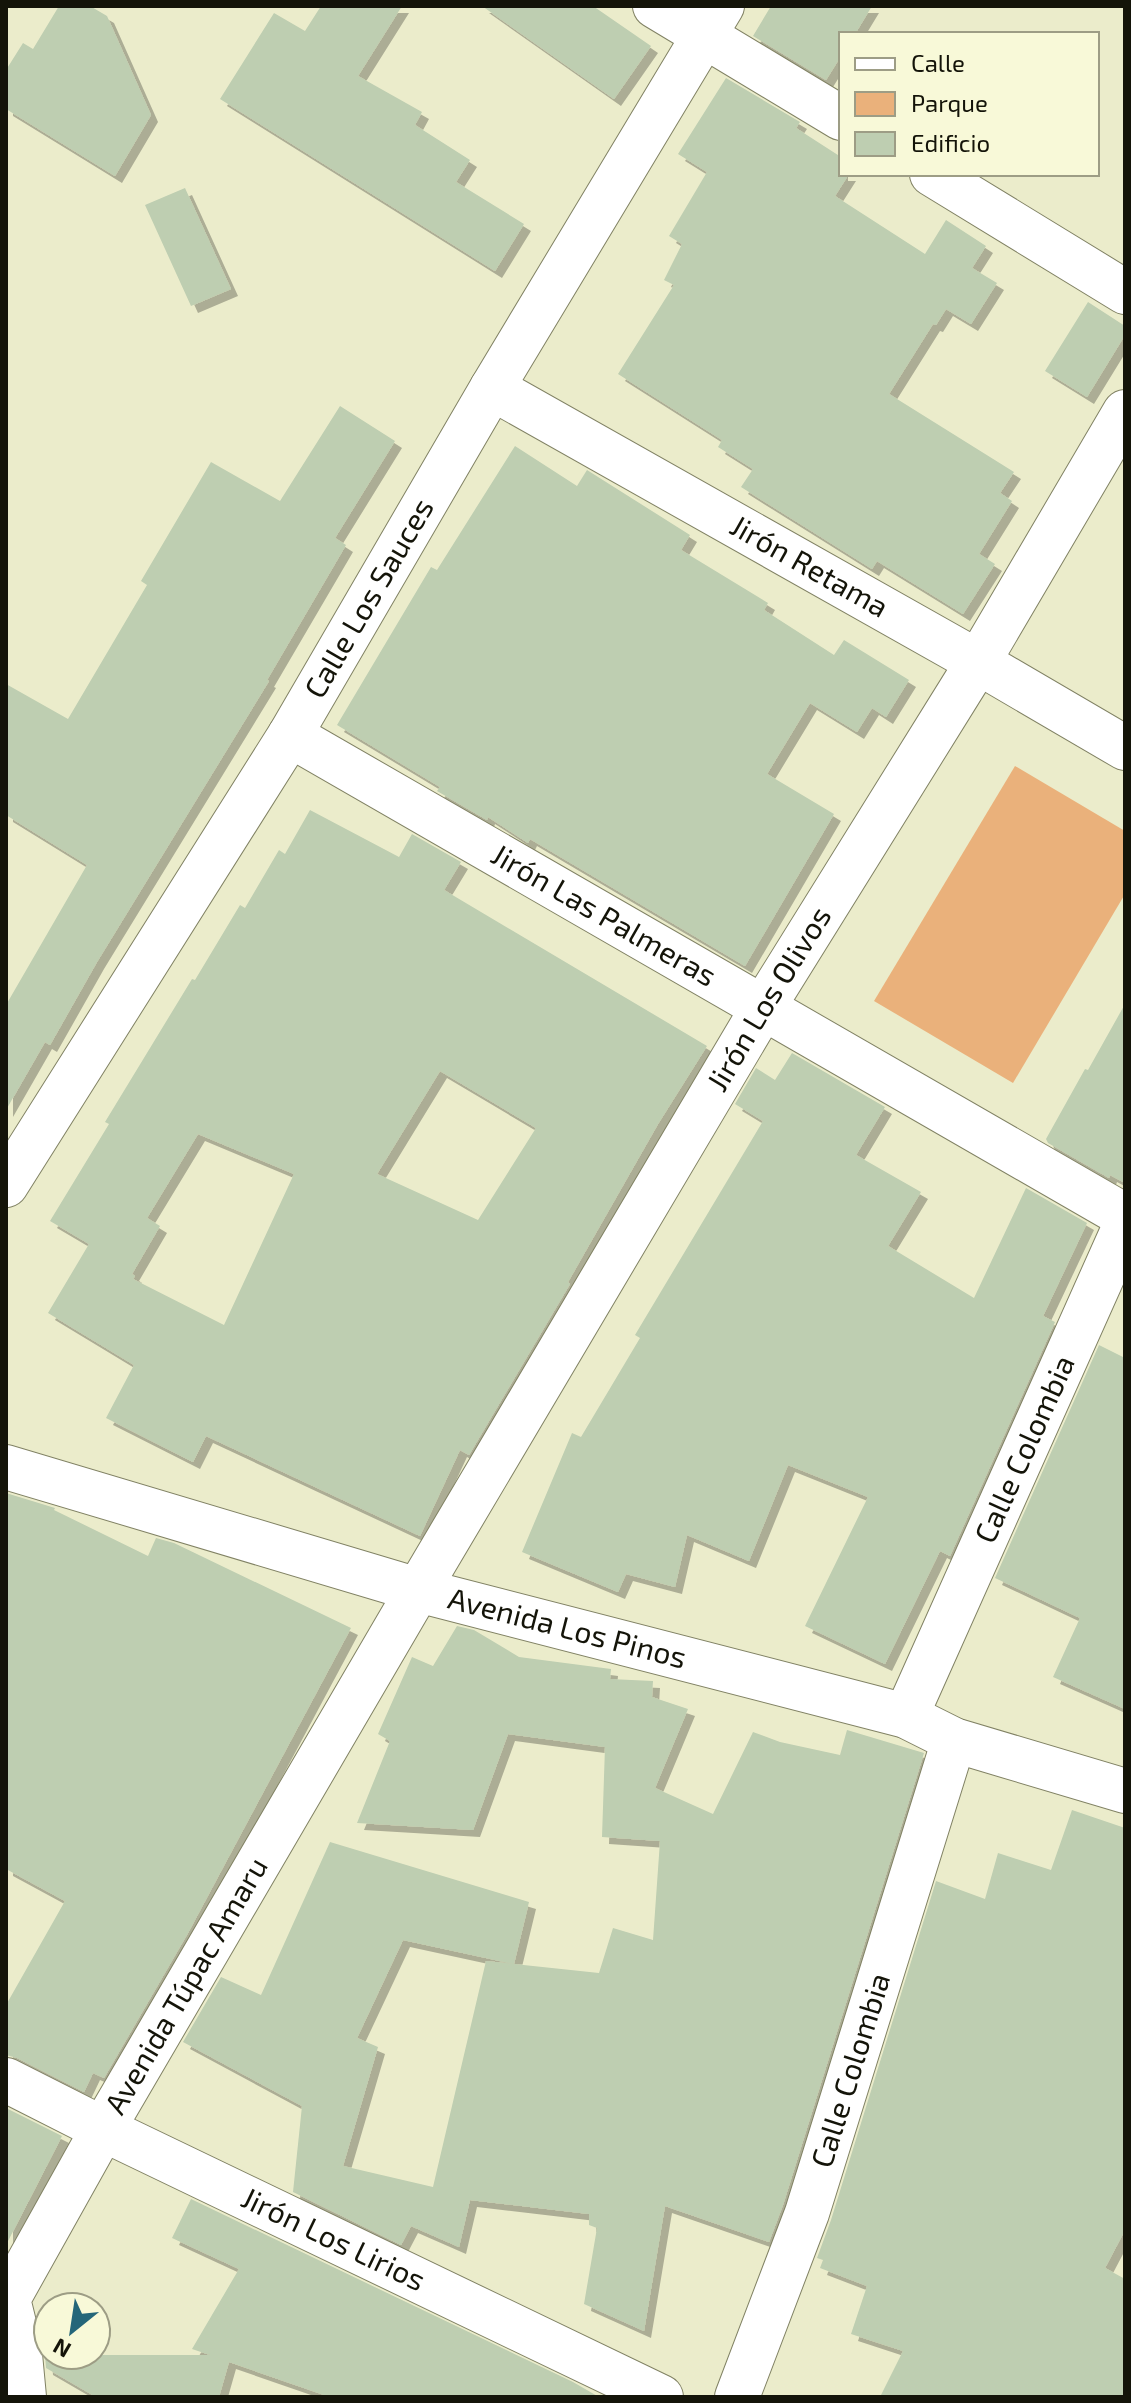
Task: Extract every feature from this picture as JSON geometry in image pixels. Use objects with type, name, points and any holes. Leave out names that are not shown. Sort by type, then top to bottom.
[{"type":"street","points":[[655,6],[714,21],[839,116]]},
{"type":"street","name":"Calle Los Sauces","points":[[6,1185],[290,735],[492,388],[714,21]]},
{"type":"street","points":[[935,176],[1125,292]]},
{"type":"street","name":"Jirón Retama","points":[[492,388],[1125,748]]},
{"type":"street","name":"Jirón Los Olivos","points":[[418,1590],[764,1006],[978,662],[1125,412]]},
{"type":"street","name":"Jirón Las Palmeras","points":[[290,735],[1125,1216]]},
{"type":"street","name":"Calle Colombia","points":[[906,1716],[1125,1226]]},
{"type":"street","name":"Avenida Los Pinos","points":[[6,1467],[418,1590],[906,1716],[954,1740],[1125,1791]]},
{"type":"street","name":"Avenida Túpac Amaru","points":[[24,2397],[19,2344],[7,2298],[418,1590]]},
{"type":"street","name":"Calle Colombia","points":[[737,2397],[807,2213],[954,1740]]},
{"type":"street","name":"Jirón Los Lirios","points":[[6,2080],[661,2397]]},
{"type":"green space","points":[[1015,766],[1125,831],[1125,894],[1013,1083],[874,1001]]},
{"type":"building","points":[[59,6],[90,6],[107,16],[151,115],[115,176],[6,109],[6,70],[23,43],[33,49]]},
{"type":"building","points":[[321,6],[402,6],[358,76],[422,112],[415,125],[470,160],[456,182],[524,224],[495,271],[220,99],[274,13],[305,31]]},
{"type":"building","points":[[482,6],[593,6],[651,46],[614,99]]},
{"type":"building","points":[[771,6],[872,6],[856,32],[839,32],[839,59],[826,80],[753,36]]},
{"type":"building","points":[[726,78],[800,122],[796,128],[839,156],[839,176],[848,176],[835,196],[925,254],[946,220],[986,246],[972,268],[997,283],[971,324],[946,309],[936,325],[933,324],[889,394],[1014,472],[1000,493],[1012,501],[979,554],[995,564],[963,614],[877,561],[872,569],[741,487],[753,469],[718,447],[722,440],[618,374],[674,285],[664,280],[682,244],[669,236],[707,172],[678,154]]},
{"type":"building","points":[[185,188],[231,289],[191,306],[145,205]]},
{"type":"building","points":[[1088,302],[1125,326],[1125,335],[1087,397],[1045,371]]},
{"type":"building","points":[[340,406],[395,441],[335,538],[346,545],[269,681],[97,962],[50,1045],[45,1042],[6,1110],[6,1005],[87,865],[6,815],[6,684],[68,719],[147,585],[141,581],[211,462],[280,501]]},
{"type":"building","points":[[515,446],[577,486],[587,470],[690,535],[681,550],[768,603],[764,610],[834,655],[844,640],[909,680],[886,717],[872,708],[857,732],[810,703],[767,774],[834,814],[745,966],[530,839],[528,843],[488,817],[487,820],[437,791],[440,787],[337,725],[431,567],[437,570]]},
{"type":"building","points":[[310,810],[399,857],[412,834],[461,862],[444,890],[707,1046],[658,1124],[568,1282],[570,1284],[469,1455],[460,1450],[420,1536],[206,1436],[193,1462],[106,1418],[134,1365],[48,1313],[89,1244],[50,1221],[109,1124],[105,1122],[192,979],[195,980],[240,905],[245,908],[279,850],[285,854]],"holes":[[[440,1071],[536,1128],[478,1220],[377,1174]],[[198,1134],[294,1174],[224,1325],[133,1279],[135,1276],[132,1274],[160,1226],[147,1218]]]},
{"type":"building","points":[[1125,1004],[1125,1183],[1110,1175],[1109,1178],[1046,1139]]},
{"type":"building","points":[[792,1053],[885,1107],[856,1155],[921,1192],[888,1246],[974,1298],[1026,1188],[1087,1223],[1043,1316],[1055,1322],[950,1556],[940,1551],[885,1664],[805,1626],[868,1497],[788,1465],[749,1561],[687,1535],[675,1587],[626,1574],[618,1592],[522,1552],[572,1433],[581,1437],[640,1338],[635,1335],[763,1121],[735,1104],[756,1068],[775,1080]]},
{"type":"building","points":[[1099,1345],[1125,1358],[1125,1709],[1053,1677],[1080,1618],[995,1578]]},
{"type":"building","points":[[6,1493],[55,1508],[148,1556],[156,1538],[174,1543],[351,1628],[188,1933],[104,2078],[93,2073],[84,2092],[6,2055],[6,2005],[65,1901],[6,1869]]},
{"type":"building","points":[[457,1626],[474,1630],[519,1657],[611,1669],[610,1679],[653,1681],[652,1697],[688,1709],[655,1788],[713,1814],[753,1732],[780,1742],[840,1755],[847,1730],[924,1753],[769,2242],[665,2206],[644,2331],[584,2304],[597,2228],[589,2225],[589,2214],[470,2200],[459,2247],[411,2226],[401,2245],[293,2192],[302,2106],[183,2042],[221,1977],[261,1995],[330,1842],[529,1902],[514,1964],[599,1973],[613,1928],[653,1940],[660,1841],[602,1837],[605,1747],[508,1734],[473,1830],[357,1823],[390,1741],[378,1734],[412,1657],[433,1666]],"holes":[[[403,1940],[514,1964],[486,1961],[433,2187],[343,2166],[378,2047],[357,2038]]]},
{"type":"building","points":[[1072,1810],[1125,1828],[1125,2230],[1105,2268],[1125,2279],[1125,2397],[880,2397],[903,2351],[851,2334],[867,2286],[820,2268],[823,2260],[817,2258],[936,1881],[985,1899],[998,1853],[1051,1870]]},
{"type":"building","points":[[6,2108],[62,2136],[6,2245]]},
{"type":"building","points":[[191,2199],[599,2397],[330,2397],[229,2362],[219,2397],[96,2397],[51,2371],[112,2371],[112,2355],[210,2355],[192,2349],[239,2269],[172,2238]]}]
